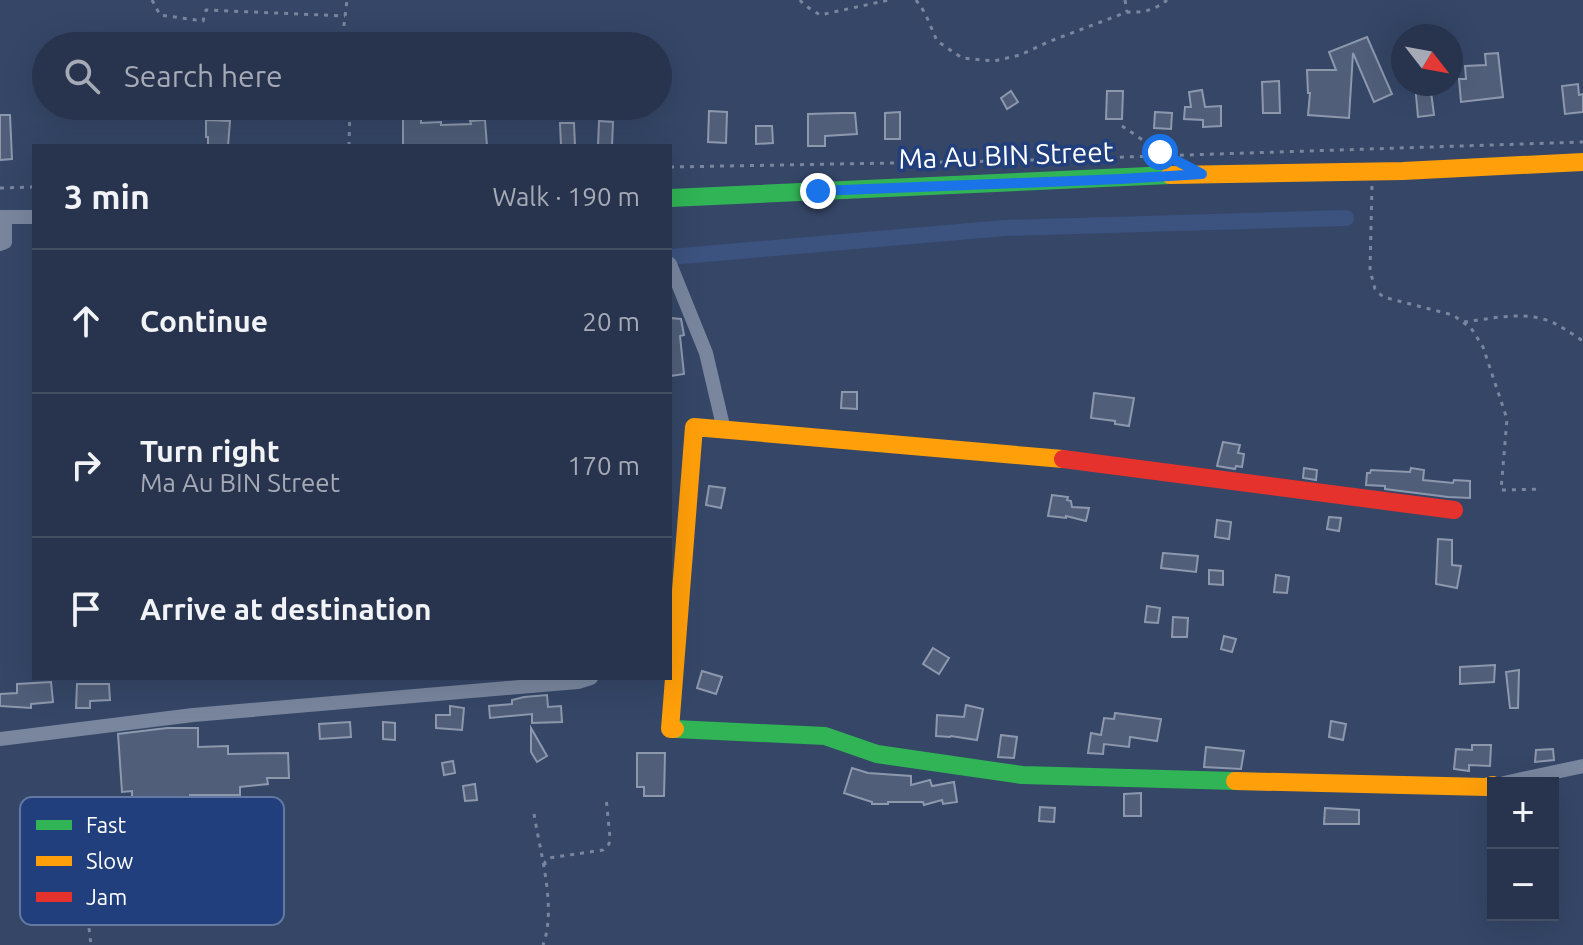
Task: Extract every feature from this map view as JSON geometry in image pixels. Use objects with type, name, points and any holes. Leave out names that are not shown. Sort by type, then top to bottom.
[{"type":"street","name":"Ma Au BIN Street","points":[[672,198],[1202,174],[1403,171],[1583,162]]},
{"type":"street","points":[[0,244],[5,242],[3,217],[32,217]]},
{"type":"street","points":[[672,269],[706,353],[724,430]]},
{"type":"street","points":[[672,678],[694,427],[1039,456],[1454,510]]},
{"type":"street","points":[[0,739],[193,715],[584,680]]},
{"type":"street","points":[[672,680],[670,729],[825,736],[877,754],[1022,775],[1487,785]]},
{"type":"street","points":[[1532,777],[1583,766]]},
{"type":"path","points":[[152,0],[160,15],[203,21],[206,10],[345,16]]},
{"type":"path","points":[[345,32],[347,0]]},
{"type":"path","points":[[800,0],[820,15],[889,0]]},
{"type":"path","points":[[916,0],[937,41],[962,58],[994,61],[1020,55],[1127,12],[1140,13],[1167,0]]},
{"type":"path","points":[[1125,0],[1127,12]]},
{"type":"path","points":[[349,144],[350,120]]},
{"type":"path","points":[[1122,126],[1174,159]]},
{"type":"path","points":[[672,167],[1003,161],[1583,142]]},
{"type":"path","points":[[1372,186],[1370,270],[1375,289],[1383,297],[1453,315],[1471,328],[1483,347],[1507,419],[1501,490],[1542,489]]},
{"type":"path","points":[[0,188],[32,187]]},
{"type":"path","points":[[1464,322],[1523,316],[1543,319],[1583,341]]},
{"type":"path","points":[[544,873],[545,862],[549,858],[603,850],[609,844],[606,797]]},
{"type":"path","points":[[534,814],[544,873],[548,931],[543,945]]},
{"type":"path","points":[[89,925],[91,945]]},
{"type":"building","points":[[1367,37],[1391,94],[1374,102],[1353,53],[1349,118],[1308,115],[1310,93],[1307,70],[1336,70],[1329,52]]},
{"type":"building","points":[[1498,53],[1503,97],[1461,102],[1463,79],[1466,79],[1465,66],[1486,65],[1485,54]]},
{"type":"building","points":[[1279,81],[1280,113],[1263,113],[1262,82]]},
{"type":"building","points":[[1578,84],[1579,95],[1583,94],[1583,112],[1565,114],[1562,86]]},
{"type":"building","points":[[1202,90],[1205,107],[1221,106],[1221,126],[1203,127],[1203,120],[1184,119],[1185,107],[1191,107],[1189,92]]},
{"type":"building","points":[[1011,91],[1018,102],[1007,109],[1001,98]]},
{"type":"building","points":[[1107,91],[1123,91],[1122,119],[1106,119]]},
{"type":"building","points":[[1416,96],[1432,96],[1434,115],[1418,117]]},
{"type":"building","points":[[709,111],[727,112],[726,143],[708,142]]},
{"type":"building","points":[[900,112],[900,139],[885,139],[885,113]]},
{"type":"building","points":[[1155,112],[1172,113],[1171,129],[1154,128]]},
{"type":"building","points":[[855,113],[857,134],[825,136],[825,146],[808,146],[808,114]]},
{"type":"building","points":[[0,115],[10,115],[12,159],[0,160]]},
{"type":"building","points":[[206,120],[230,121],[228,144],[208,144]]},
{"type":"building","points":[[403,120],[441,122],[441,125],[485,120],[487,144],[403,144]]},
{"type":"building","points":[[599,121],[613,122],[612,144],[598,144]]},
{"type":"building","points":[[560,123],[574,123],[575,144],[561,144]]},
{"type":"building","points":[[756,126],[772,126],[773,143],[756,144]]},
{"type":"building","points":[[672,318],[681,319],[684,374],[672,376]]},
{"type":"building","points":[[842,392],[857,392],[857,409],[841,408]]},
{"type":"building","points":[[1094,393],[1134,398],[1129,426],[1091,418]]},
{"type":"building","points":[[1223,442],[1240,445],[1238,453],[1244,454],[1242,467],[1217,466]]},
{"type":"building","points":[[1304,468],[1317,470],[1316,480],[1303,478]]},
{"type":"building","points":[[1411,468],[1424,470],[1423,480],[1470,481],[1470,498],[1366,485],[1367,473],[1371,470],[1410,472]]},
{"type":"building","points":[[709,486],[725,488],[721,508],[706,505]]},
{"type":"building","points":[[1052,495],[1068,497],[1072,507],[1089,508],[1086,521],[1048,516]]},
{"type":"building","points":[[1329,517],[1341,518],[1339,531],[1327,529]]},
{"type":"building","points":[[1217,520],[1231,522],[1229,539],[1215,537]]},
{"type":"building","points":[[1438,539],[1452,540],[1452,565],[1461,566],[1457,588],[1436,584]]},
{"type":"building","points":[[1163,553],[1198,556],[1196,572],[1161,568]]},
{"type":"building","points":[[1209,570],[1223,571],[1223,585],[1209,584]]},
{"type":"building","points":[[1276,575],[1289,577],[1287,593],[1274,592]]},
{"type":"building","points":[[1147,606],[1160,608],[1158,623],[1145,622]]},
{"type":"building","points":[[1173,617],[1188,618],[1187,637],[1172,637]]},
{"type":"building","points":[[1224,636],[1236,639],[1232,652],[1221,649]]},
{"type":"building","points":[[933,648],[949,658],[939,674],[923,664]]},
{"type":"building","points":[[1495,665],[1494,682],[1460,684],[1460,667]]},
{"type":"building","points":[[1519,670],[1518,708],[1510,708],[1506,672]]},
{"type":"building","points":[[702,671],[722,677],[716,694],[697,688]]},
{"type":"building","points":[[51,682],[53,702],[31,704],[31,708],[0,706],[0,694],[17,693],[17,684]]},
{"type":"building","points":[[77,684],[109,684],[110,700],[90,701],[90,708],[76,708]]},
{"type":"building","points":[[547,695],[548,707],[561,706],[562,722],[532,723],[532,714],[490,718],[489,706]]},
{"type":"building","points":[[966,705],[983,709],[977,740],[936,736],[937,715],[964,717]]},
{"type":"building","points":[[450,706],[464,708],[462,730],[436,728],[436,715],[450,715]]},
{"type":"building","points":[[1115,713],[1161,719],[1157,741],[1130,737],[1129,747],[1104,744],[1103,754],[1088,753],[1091,733],[1101,735],[1104,718],[1114,719]]},
{"type":"building","points":[[1331,721],[1346,724],[1343,740],[1329,737]]},
{"type":"building","points":[[350,722],[351,737],[320,739],[319,724]]},
{"type":"building","points":[[383,722],[395,723],[395,740],[383,739]]},
{"type":"building","points":[[198,728],[198,747],[228,746],[228,754],[288,753],[289,778],[267,778],[268,784],[240,787],[240,795],[132,797],[132,791],[122,792],[118,734]]},
{"type":"building","points":[[531,728],[547,756],[537,762],[531,752]]},
{"type":"building","points":[[1001,735],[1017,737],[1014,758],[998,757]]},
{"type":"building","points":[[1472,745],[1491,745],[1490,766],[1469,765],[1469,771],[1454,769],[1456,749],[1472,750]]},
{"type":"building","points":[[1206,747],[1244,751],[1241,769],[1204,767]]},
{"type":"building","points":[[1553,749],[1554,760],[1535,762],[1536,750]]},
{"type":"building","points":[[637,753],[665,753],[664,796],[644,796],[644,787],[637,787]]},
{"type":"building","points":[[453,761],[455,773],[444,775],[442,763]]},
{"type":"building","points":[[852,768],[868,773],[911,776],[911,785],[930,780],[932,786],[954,782],[957,802],[872,804],[844,793]]},
{"type":"building","points":[[475,784],[477,800],[465,801],[463,786]]},
{"type":"building","points":[[1141,793],[1141,816],[1124,816],[1124,794]]},
{"type":"building","points":[[1040,807],[1055,808],[1054,822],[1039,821]]},
{"type":"building","points":[[1325,808],[1359,810],[1359,824],[1324,824]]},
{"type":"waterway","points":[[672,257],[1005,228],[1346,218]]},
{"type":"traffic: fast","points":[[672,198],[1170,175]]},
{"type":"traffic: fast","points":[[675,729],[825,736],[877,754],[1022,775],[1235,781]]},
{"type":"traffic: slow","points":[[1170,175],[1403,171],[1583,162]]},
{"type":"traffic: slow","points":[[675,729],[670,729],[694,427],[1063,459]]},
{"type":"traffic: slow","points":[[1235,781],[1487,787]]},
{"type":"traffic: jam","points":[[1063,459],[1454,510]]},
{"type":"route","points":[[818,191],[1202,174],[1160,152]]}]
